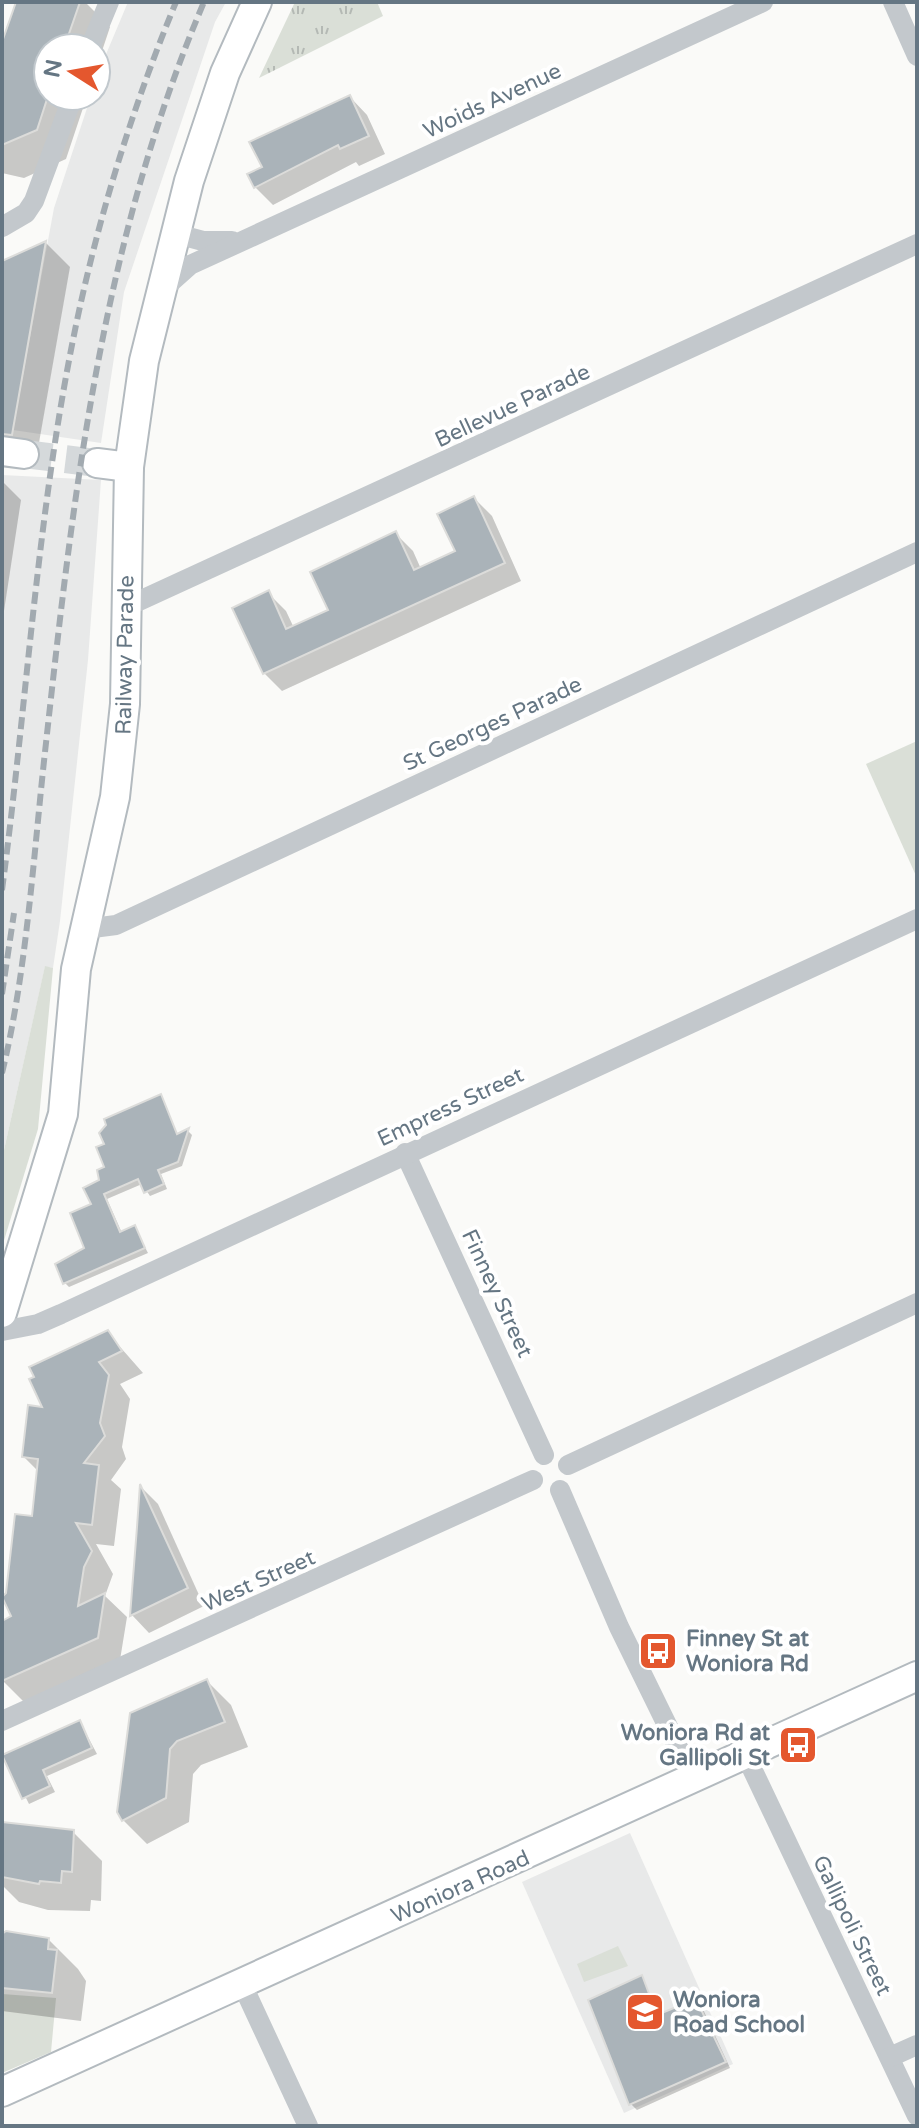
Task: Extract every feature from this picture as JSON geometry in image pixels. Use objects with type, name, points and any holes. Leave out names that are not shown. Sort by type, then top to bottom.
[{"type":"main road","name":"Railway Parade","points":[[2,1313],[63,1114],[73,994],[107,840],[122,750],[129,467],[144,361],[173,233],[225,73],[257,2]]},
{"type":"main road","points":[[97,463],[129,467]]},
{"type":"main road","name":"Woniora Road","points":[[2,2092],[917,1676]]},
{"type":"street","points":[[97,32],[109,2]]},
{"type":"street","name":"Woids Avenue","points":[[157,296],[190,265],[763,2]]},
{"type":"street","points":[[893,2],[917,56]]},
{"type":"street","points":[[2,227],[26,213],[40,190],[67,112]]},
{"type":"street","name":"Woids Avenue","points":[[173,233],[203,241],[240,241]]},
{"type":"street","name":"Bellevue Parade","points":[[126,607],[917,244]]},
{"type":"street","name":"St Georges Parade","points":[[85,929],[116,925],[917,552]]},
{"type":"street","name":"Empress Street","points":[[2,1331],[38,1324],[61,1314],[917,919]]},
{"type":"street","name":"Finney Street","points":[[405,1153],[483,1314],[544,1455]]},
{"type":"street","points":[[568,1465],[917,1303]]},
{"type":"street","points":[[544,1455],[558,1455],[568,1465],[569,1479],[560,1490],[547,1492],[533,1480],[533,1466],[544,1455]]},
{"type":"street","name":"West Street","points":[[2,1721],[533,1480]]},
{"type":"street","points":[[560,1490],[619,1627],[694,1780]]},
{"type":"street","name":"Gallipoli Street","points":[[746,1756],[917,2116]]},
{"type":"street","points":[[242,1984],[308,2126]]},
{"type":"street","points":[[890,2057],[917,2045]]},
{"type":"shaded area","points":[[128,2],[226,2],[215,22],[124,292],[101,443],[13,430],[54,208],[86,112],[112,112],[112,40]]},
{"type":"shaded area","points":[[2,475],[101,480],[88,660],[60,921],[53,968],[45,967],[2,1159]]},
{"type":"shaded area","name":"Woniora Road School","points":[[630,1833],[733,2064],[624,2113],[522,1882]]},
{"type":"green space","points":[[295,2],[377,2],[383,16],[259,78]]},
{"type":"green space","points":[[917,741],[917,878],[866,764]]},
{"type":"green space","points":[[45,966],[53,968],[38,1129],[2,1247],[2,1159]]},
{"type":"green space","points":[[618,1946],[628,1966],[584,1982],[577,1964]]},
{"type":"green space","points":[[2,1994],[56,1998],[51,2052],[2,2073]]},
{"type":"building","points":[[16,2],[80,2],[70,32],[32,32],[32,112],[43,112],[37,130],[2,145],[2,42]]},
{"type":"building","points":[[350,95],[369,136],[340,149],[338,145],[254,188],[247,174],[262,167],[249,142]]},
{"type":"building","points":[[46,241],[12,435],[2,434],[2,261]]},
{"type":"building","points":[[474,496],[505,563],[263,674],[232,608],[269,590],[286,629],[328,610],[310,572],[396,531],[414,570],[455,551],[437,514]]},
{"type":"building","points":[[161,1094],[177,1134],[189,1128],[178,1162],[158,1170],[164,1184],[144,1193],[138,1179],[104,1194],[120,1232],[135,1225],[145,1248],[63,1284],[55,1264],[84,1248],[70,1213],[91,1204],[83,1188],[99,1180],[97,1170],[104,1167],[96,1147],[104,1144],[99,1133],[106,1125],[104,1119]]},
{"type":"building","points":[[108,1330],[122,1351],[99,1362],[109,1375],[100,1423],[105,1436],[84,1463],[99,1465],[92,1525],[76,1523],[92,1551],[84,1567],[78,1606],[105,1593],[98,1638],[2,1681],[2,1621],[11,1616],[2,1597],[6,1593],[15,1514],[32,1516],[38,1459],[22,1457],[28,1405],[42,1407],[29,1379],[34,1377],[29,1367]]},
{"type":"building","points":[[140,1484],[188,1588],[130,1616],[137,1527]]},
{"type":"building","points":[[207,1679],[225,1722],[177,1741],[170,1749],[166,1798],[122,1821],[117,1812],[130,1713]]},
{"type":"building","points":[[80,1720],[92,1748],[43,1770],[50,1786],[22,1799],[2,1755]]},
{"type":"building","points":[[2,1822],[74,1830],[72,1872],[62,1871],[61,1883],[40,1881],[39,1884],[2,1877]]},
{"type":"building","points":[[6,1931],[49,1938],[48,1949],[57,1950],[52,1993],[2,1988],[2,1934]]},
{"type":"building","points":[[642,1975],[657,2015],[696,1999],[726,2062],[629,2105],[588,2000]]},
{"type":"tunnel","points":[[24,454],[97,463]]},
{"type":"railway","points":[[2,890],[44,521],[66,375],[90,264],[111,187],[134,112],[176,2]]},
{"type":"railway","points":[[2,1073],[24,952],[68,553],[97,366],[140,183],[169,92],[204,2]]},
{"type":"railway","points":[[2,994],[14,913]]},
{"type":"place","name":"Finney St at Woniora Rd","points":[[658,1651]]},
{"type":"place","name":"Woniora Rd at Gallipoli St","points":[[798,1745]]},
{"type":"place","name":"Woniora Road School","points":[[645,2012]]}]
